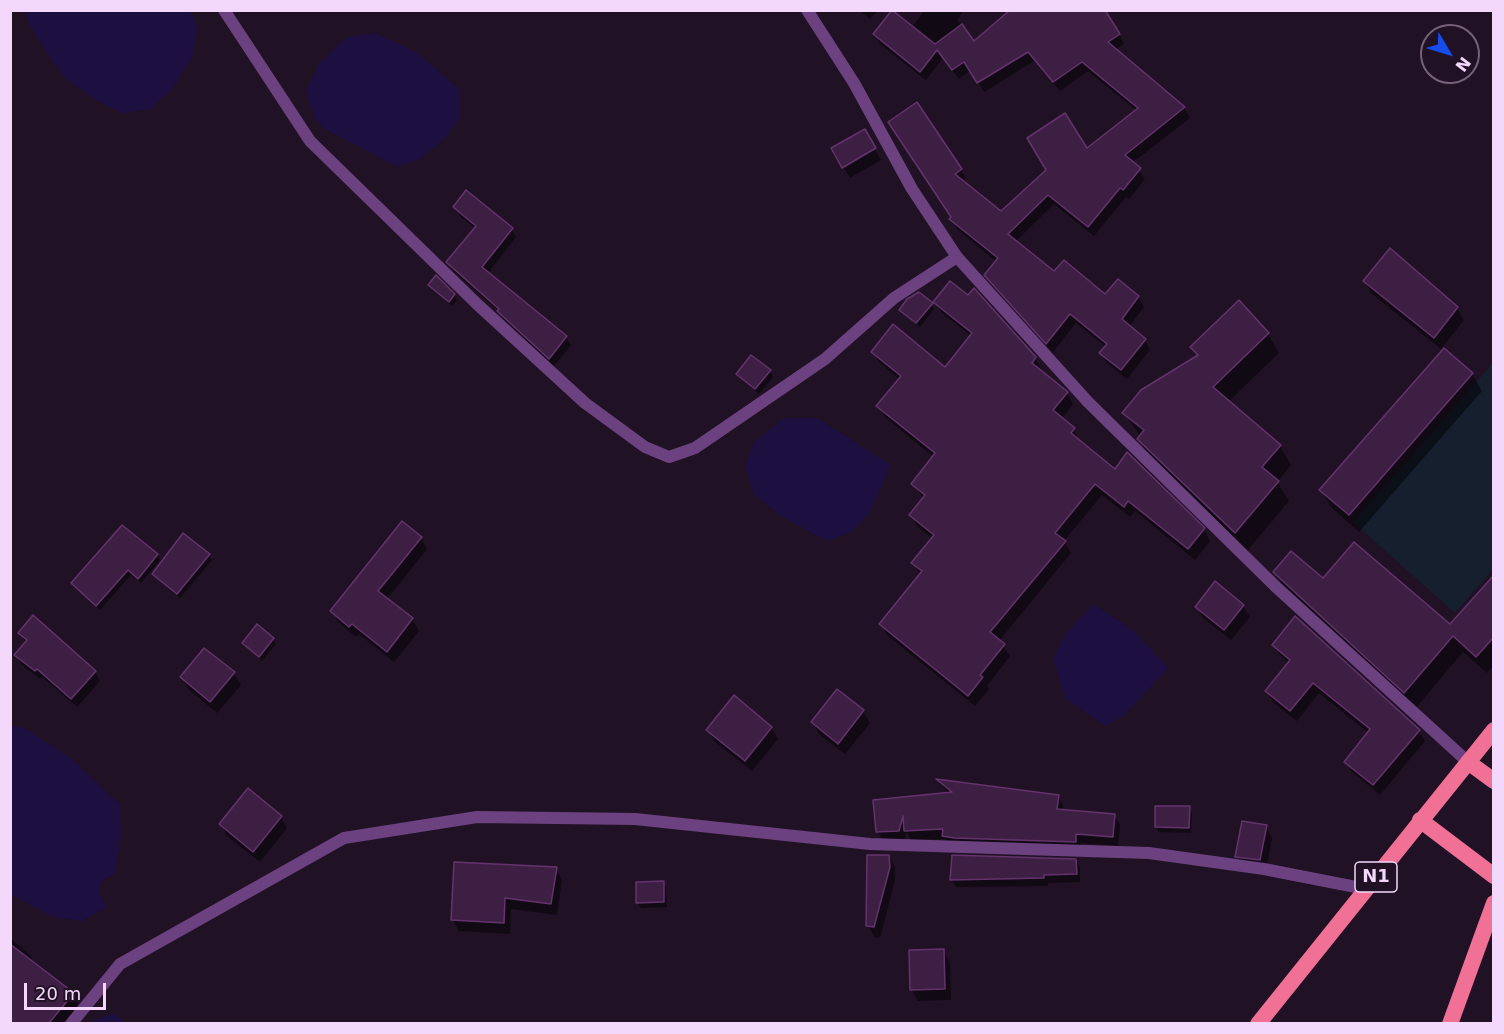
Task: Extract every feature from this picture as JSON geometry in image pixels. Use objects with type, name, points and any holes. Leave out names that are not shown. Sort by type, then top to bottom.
[{"type":"highway","name":"N1","points":[[1258,1023],[1494,730]]},
{"type":"highway","points":[[1468,762],[1494,782]]},
{"type":"highway","points":[[1420,820],[1494,876]]},
{"type":"highway","points":[[1450,1023],[1494,903]]},
{"type":"street","points":[[224,10],[310,141],[477,304],[585,403],[645,447],[669,457],[695,448],[825,359],[894,298],[957,257]]},
{"type":"street","points":[[807,10],[854,83],[912,189],[957,257],[1088,402],[1275,586],[1468,762]]},
{"type":"street","points":[[71,1023],[120,964],[344,838],[477,817],[635,819],[870,844],[1149,853],[1264,869],[1366,889]]},
{"type":"shaded area","points":[[26,11],[190,11],[198,26],[192,58],[172,89],[151,109],[123,113],[99,102],[67,80],[27,20]]},
{"type":"shaded area","points":[[375,33],[418,53],[459,89],[459,120],[443,141],[418,160],[397,167],[325,129],[314,117],[306,90],[319,64],[347,37]]},
{"type":"shaded area","points":[[1492,364],[1493,569],[1455,613],[1353,522]]},
{"type":"shaded area","points":[[783,418],[817,418],[891,465],[869,514],[850,533],[827,541],[782,517],[754,495],[745,466],[754,443]]},
{"type":"shaded area","points":[[1094,604],[1135,632],[1168,668],[1124,716],[1105,726],[1065,698],[1053,659],[1066,633]]},
{"type":"shaded area","points":[[11,726],[25,728],[73,760],[120,805],[121,836],[115,873],[101,882],[99,893],[107,907],[82,921],[54,917],[11,895]]},
{"type":"shaded area","points":[[114,1013],[125,1023],[93,1023],[97,1019]]},
{"type":"building","points":[[892,10],[935,44],[962,24],[974,41],[1010,10],[1105,10],[1120,34],[1108,42],[1185,107],[1125,155],[1141,168],[1123,190],[1120,188],[1088,227],[1048,195],[1008,234],[1054,271],[1064,260],[1105,294],[1118,279],[1139,296],[1122,319],[1146,339],[1121,370],[1099,353],[1107,344],[1070,314],[1046,344],[984,275],[998,258],[949,219],[951,217],[888,122],[917,102],[962,169],[955,174],[1001,211],[1046,170],[1027,138],[1065,113],[1087,148],[1138,108],[1082,62],[1053,82],[1028,52],[977,83],[964,62],[952,70],[937,50],[920,72],[873,34]]},
{"type":"building","points":[[865,129],[876,148],[842,168],[831,148]]},
{"type":"building","points":[[466,190],[513,228],[482,267],[567,336],[549,359],[497,311],[499,309],[446,262],[476,226],[453,207]]},
{"type":"building","points":[[1390,248],[1458,307],[1434,338],[1363,281]]},
{"type":"building","points":[[436,275],[455,294],[449,302],[428,285]]},
{"type":"building","points":[[950,281],[968,295],[974,288],[1036,357],[1032,363],[1068,392],[1053,410],[1075,428],[1071,433],[1115,469],[1127,452],[1205,528],[1188,549],[1128,501],[1124,507],[1095,484],[1055,533],[1066,541],[990,632],[1005,644],[980,675],[983,677],[968,696],[879,624],[922,571],[911,563],[934,535],[909,515],[925,495],[911,484],[935,453],[876,406],[901,376],[871,352],[893,324],[945,367],[972,333],[933,302]]},
{"type":"building","points":[[919,292],[933,303],[916,323],[899,310],[907,299]]},
{"type":"building","points":[[1239,300],[1269,333],[1213,387],[1281,445],[1262,467],[1279,481],[1235,533],[1137,439],[1144,430],[1122,413],[1141,390],[1198,355],[1190,347]]},
{"type":"building","points":[[1444,348],[1473,373],[1349,515],[1319,490]]},
{"type":"building","points":[[751,355],[771,370],[755,389],[736,374]]},
{"type":"building","points":[[402,521],[422,537],[378,591],[413,618],[387,652],[352,624],[349,627],[330,611]]},
{"type":"building","points":[[122,525],[158,554],[138,579],[128,570],[96,606],[71,583]]},
{"type":"building","points":[[183,533],[210,554],[177,594],[152,574]]},
{"type":"building","points":[[1354,542],[1450,624],[1494,575],[1494,637],[1476,657],[1453,636],[1404,693],[1273,572],[1291,551],[1323,578]]},
{"type":"building","points":[[1215,581],[1244,605],[1224,630],[1195,607]]},
{"type":"building","points":[[33,615],[96,671],[71,699],[37,669],[35,671],[14,655],[27,640],[18,633]]},
{"type":"building","points":[[1295,616],[1420,730],[1373,785],[1344,762],[1370,729],[1313,683],[1290,711],[1265,691],[1290,660],[1272,645]]},
{"type":"building","points":[[257,624],[274,638],[259,657],[242,643]]},
{"type":"building","points":[[204,648],[235,672],[210,702],[180,677]]},
{"type":"building","points":[[837,689],[864,710],[838,744],[811,722]]},
{"type":"building","points":[[734,695],[772,727],[745,761],[706,730]]},
{"type":"building","points":[[936,779],[1059,795],[1057,809],[1115,814],[1113,837],[1076,834],[1076,842],[954,838],[942,836],[943,829],[904,831],[903,816],[899,831],[876,832],[873,800],[952,792]]},
{"type":"building","points":[[248,788],[282,816],[253,852],[219,824]]},
{"type":"building","points":[[1155,806],[1190,806],[1189,828],[1155,827]]},
{"type":"building","points":[[1242,821],[1267,825],[1260,860],[1235,857]]},
{"type":"building","points":[[867,855],[889,855],[890,867],[874,927],[866,926]]},
{"type":"building","points":[[952,855],[1076,859],[1077,874],[1044,875],[1044,878],[950,880]]},
{"type":"building","points":[[454,862],[557,867],[551,904],[505,898],[504,923],[451,920]]},
{"type":"building","points":[[664,881],[664,902],[636,903],[636,882]]},
{"type":"building","points":[[10,944],[74,993],[49,1023],[10,1023]]},
{"type":"building","points":[[944,949],[945,989],[910,990],[909,950]]}]
